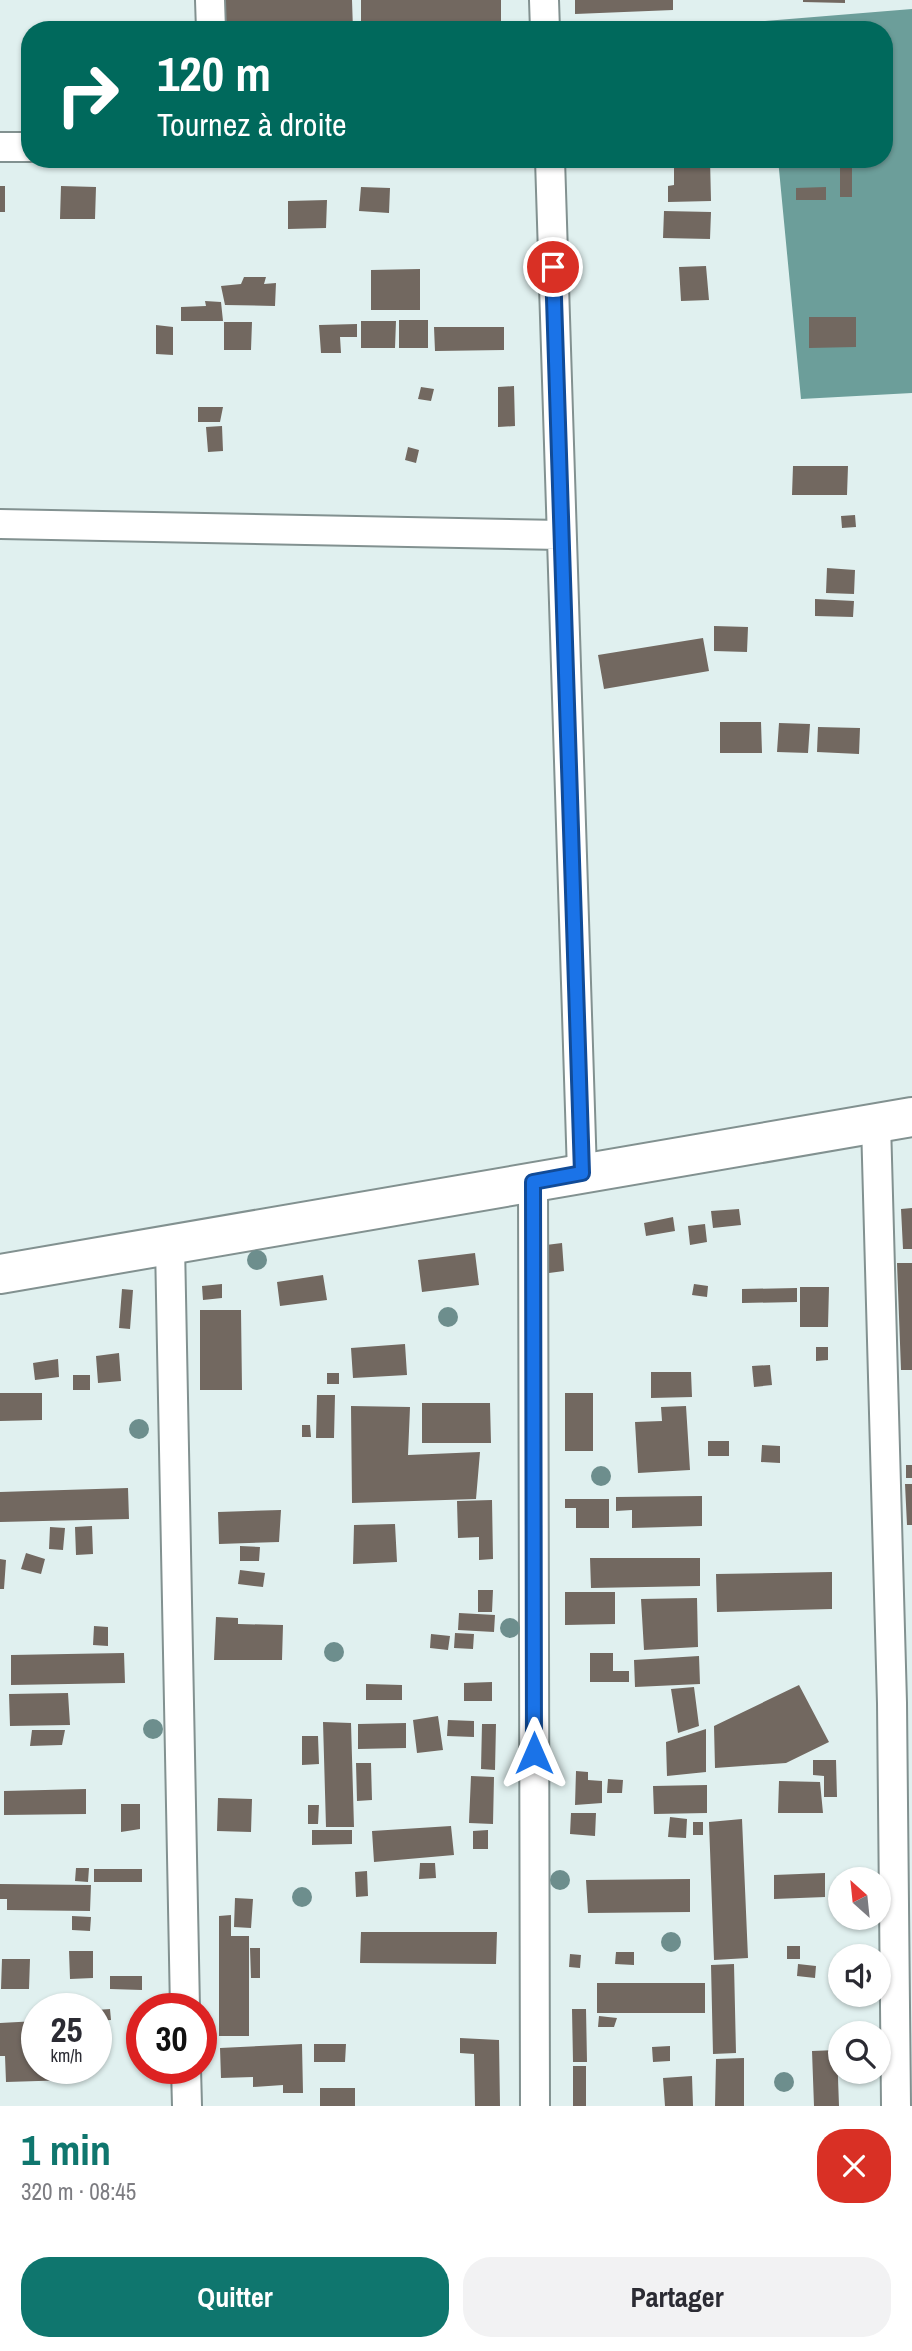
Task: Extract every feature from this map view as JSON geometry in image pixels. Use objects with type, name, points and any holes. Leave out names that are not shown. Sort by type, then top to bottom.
[{"type":"main road","points":[[0,1274],[894,1120]]},
{"type":"street","points":[[210,0],[211,21]]},
{"type":"street","points":[[544,0],[545,21]]},
{"type":"street","points":[[0,147],[21,147]]},
{"type":"street","points":[[550,168],[582,1173]]},
{"type":"street","points":[[0,524],[561,535]]},
{"type":"street","points":[[894,1120],[902,1703],[896,2106]]},
{"type":"street","points":[[533,1182],[535,2106]]},
{"type":"street","points":[[170,1245],[185,1993]]},
{"type":"street","points":[[186,2084],[187,2106]]},
{"type":"water","points":[[912,9],[912,393],[801,399],[779,168],[893,168],[893,21],[765,21]]},
{"type":"building","points":[[220,0],[352,0],[353,21],[220,21]]},
{"type":"building","points":[[361,0],[501,0],[501,21],[361,21]]},
{"type":"building","points":[[575,0],[673,0],[673,10],[575,14]]},
{"type":"building","points":[[845,0],[845,3],[803,2]]},
{"type":"building","points":[[674,168],[710,168],[711,201],[668,202],[668,186],[674,185]]},
{"type":"building","points":[[840,168],[852,168],[852,197],[840,197]]},
{"type":"building","points":[[0,186],[5,186],[5,212],[0,212]]},
{"type":"building","points":[[61,186],[96,187],[95,219],[60,219]]},
{"type":"building","points":[[361,187],[390,188],[389,213],[359,211]]},
{"type":"building","points":[[826,187],[826,200],[796,200],[796,188]]},
{"type":"building","points":[[327,200],[326,228],[288,229],[288,201]]},
{"type":"building","points":[[664,211],[711,212],[710,239],[663,238]]},
{"type":"building","points":[[706,266],[709,300],[681,301],[679,267]]},
{"type":"building","points":[[420,269],[420,310],[371,310],[371,270]]},
{"type":"building","points":[[244,277],[266,277],[264,284],[276,283],[275,306],[225,305],[221,286],[241,284]]},
{"type":"building","points":[[205,301],[221,302],[223,321],[181,321],[181,307],[206,306]]},
{"type":"building","points":[[809,317],[856,317],[856,347],[809,348]]},
{"type":"building","points":[[399,320],[428,320],[428,348],[399,348]]},
{"type":"building","points":[[361,321],[396,321],[395,348],[361,348]]},
{"type":"building","points":[[224,322],[252,322],[251,350],[224,350]]},
{"type":"building","points":[[357,324],[357,337],[340,337],[341,353],[321,353],[319,325]]},
{"type":"building","points":[[156,325],[173,327],[173,355],[156,354]]},
{"type":"building","points":[[434,327],[504,327],[504,350],[435,351]]},
{"type":"building","points":[[514,386],[515,426],[498,427],[498,387]]},
{"type":"building","points":[[421,387],[434,389],[431,401],[418,399]]},
{"type":"building","points":[[198,407],[223,407],[220,422],[198,422]]},
{"type":"building","points":[[222,426],[223,451],[208,452],[206,427]]},
{"type":"building","points":[[408,447],[419,450],[416,463],[405,460]]},
{"type":"building","points":[[793,466],[848,466],[847,495],[792,495]]},
{"type":"building","points":[[855,515],[856,527],[842,528],[841,516]]},
{"type":"building","points":[[827,568],[855,570],[854,594],[826,593]]},
{"type":"building","points":[[815,599],[854,601],[853,617],[815,616]]},
{"type":"building","points":[[714,626],[748,627],[747,652],[714,651]]},
{"type":"building","points":[[703,638],[709,671],[604,689],[598,655]]},
{"type":"building","points":[[720,722],[761,722],[762,753],[720,753]]},
{"type":"building","points":[[779,723],[810,724],[808,753],[777,752]]},
{"type":"building","points":[[818,727],[860,728],[859,754],[817,752]]},
{"type":"building","points":[[912,1208],[912,1249],[903,1249],[901,1209]]},
{"type":"building","points":[[739,1209],[741,1225],[713,1228],[711,1211]]},
{"type":"building","points":[[673,1217],[675,1231],[646,1236],[644,1223]]},
{"type":"building","points":[[705,1224],[707,1242],[690,1245],[688,1226]]},
{"type":"building","points":[[562,1243],[564,1271],[549,1273],[546,1245]]},
{"type":"building","points":[[475,1253],[479,1285],[422,1292],[418,1260]]},
{"type":"building","points":[[897,1263],[912,1263],[912,1370],[901,1370]]},
{"type":"building","points":[[323,1275],[327,1300],[280,1306],[277,1282]]},
{"type":"building","points":[[222,1284],[222,1298],[203,1300],[202,1286]]},
{"type":"building","points":[[694,1284],[708,1286],[707,1297],[692,1295]]},
{"type":"building","points":[[800,1287],[829,1287],[828,1327],[800,1327]]},
{"type":"building","points":[[797,1288],[797,1302],[742,1303],[742,1289]]},
{"type":"building","points":[[122,1289],[133,1290],[130,1329],[119,1328]]},
{"type":"building","points":[[200,1310],[241,1310],[242,1390],[200,1390]]},
{"type":"building","points":[[405,1344],[407,1375],[353,1378],[351,1348]]},
{"type":"building","points":[[816,1347],[828,1347],[828,1360],[816,1361]]},
{"type":"building","points":[[119,1353],[121,1381],[98,1383],[96,1356]]},
{"type":"building","points":[[58,1359],[59,1377],[35,1380],[33,1363]]},
{"type":"building","points":[[770,1365],[772,1385],[754,1387],[752,1366]]},
{"type":"building","points":[[651,1372],[691,1372],[692,1397],[651,1398]]},
{"type":"building","points":[[327,1373],[339,1373],[339,1384],[327,1384]]},
{"type":"building","points":[[73,1375],[90,1375],[90,1390],[73,1390]]},
{"type":"building","points":[[0,1393],[42,1393],[42,1420],[0,1421]]},
{"type":"building","points":[[565,1393],[593,1393],[593,1451],[565,1451]]},
{"type":"building","points":[[317,1395],[335,1395],[334,1438],[316,1438]]},
{"type":"building","points":[[422,1403],[490,1403],[491,1443],[422,1443]]},
{"type":"building","points":[[351,1406],[410,1407],[408,1455],[480,1452],[476,1499],[352,1503]]},
{"type":"building","points":[[686,1406],[690,1470],[638,1473],[635,1422],[662,1421],[661,1407]]},
{"type":"building","points":[[302,1425],[310,1425],[311,1437],[302,1437]]},
{"type":"building","points":[[708,1441],[729,1441],[729,1456],[708,1456]]},
{"type":"building","points":[[762,1445],[780,1446],[780,1463],[761,1462]]},
{"type":"building","points":[[906,1465],[912,1465],[912,1478],[906,1478]]},
{"type":"building","points":[[905,1484],[912,1484],[912,1525],[907,1525]]},
{"type":"building","points":[[128,1488],[129,1519],[0,1522],[0,1492]]},
{"type":"building","points":[[702,1496],[702,1526],[632,1528],[632,1510],[616,1511],[616,1497]]},
{"type":"building","points":[[565,1499],[609,1499],[609,1528],[576,1528],[576,1508],[565,1508]]},
{"type":"building","points":[[492,1500],[493,1559],[479,1560],[479,1537],[458,1538],[457,1501]]},
{"type":"building","points":[[281,1510],[279,1542],[219,1544],[218,1512]]},
{"type":"building","points":[[395,1524],[397,1562],[353,1564],[354,1525]]},
{"type":"building","points":[[92,1526],[93,1554],[76,1555],[75,1527]]},
{"type":"building","points":[[50,1527],[65,1528],[63,1550],[49,1549]]},
{"type":"building","points":[[240,1546],[260,1547],[259,1561],[240,1561]]},
{"type":"building","points":[[26,1553],[45,1559],[41,1574],[21,1569]]},
{"type":"building","points":[[590,1558],[700,1558],[700,1586],[591,1588]]},
{"type":"building","points":[[0,1559],[6,1560],[4,1589],[0,1589]]},
{"type":"building","points":[[240,1570],[265,1573],[263,1587],[238,1584]]},
{"type":"building","points":[[832,1572],[832,1609],[717,1612],[716,1574]]},
{"type":"building","points":[[478,1590],[493,1590],[492,1612],[478,1612]]},
{"type":"building","points":[[565,1592],[615,1592],[615,1624],[565,1625]]},
{"type":"building","points":[[697,1598],[698,1647],[644,1650],[641,1599]]},
{"type":"building","points":[[459,1613],[495,1615],[494,1632],[458,1630]]},
{"type":"building","points":[[216,1617],[238,1618],[238,1624],[283,1625],[282,1660],[214,1660]]},
{"type":"building","points":[[94,1626],[108,1627],[108,1646],[93,1645]]},
{"type":"building","points":[[455,1633],[474,1634],[473,1649],[454,1648]]},
{"type":"building","points":[[431,1634],[450,1636],[448,1650],[430,1648]]},
{"type":"building","points":[[124,1653],[125,1683],[11,1685],[11,1655]]},
{"type":"building","points":[[590,1653],[613,1653],[613,1671],[629,1671],[629,1682],[590,1682]]},
{"type":"building","points":[[699,1656],[700,1684],[635,1687],[634,1660]]},
{"type":"building","points":[[492,1682],[492,1701],[464,1701],[464,1683]]},
{"type":"building","points":[[366,1684],[402,1685],[402,1700],[366,1700]]},
{"type":"building","points":[[799,1685],[829,1742],[786,1763],[715,1768],[714,1726]]},
{"type":"building","points":[[694,1687],[699,1726],[678,1733],[671,1689]]},
{"type":"building","points":[[68,1693],[70,1725],[10,1726],[9,1694]]},
{"type":"building","points":[[438,1716],[443,1750],[417,1753],[413,1720]]},
{"type":"building","points":[[448,1720],[474,1721],[474,1737],[447,1736]]},
{"type":"building","points":[[323,1722],[351,1723],[354,1827],[326,1827]]},
{"type":"building","points":[[406,1723],[406,1748],[358,1749],[358,1724]]},
{"type":"building","points":[[482,1724],[496,1724],[495,1770],[481,1769]]},
{"type":"building","points":[[706,1729],[706,1772],[667,1776],[666,1742]]},
{"type":"building","points":[[32,1730],[65,1730],[62,1745],[30,1746]]},
{"type":"building","points":[[302,1736],[318,1736],[319,1764],[302,1765]]},
{"type":"building","points":[[813,1760],[836,1760],[837,1797],[824,1797],[824,1776],[813,1775]]},
{"type":"building","points":[[356,1763],[371,1763],[372,1800],[357,1801]]},
{"type":"building","points":[[576,1771],[588,1772],[588,1780],[602,1781],[602,1803],[575,1805]]},
{"type":"building","points":[[471,1776],[494,1777],[493,1824],[469,1823]]},
{"type":"building","points":[[608,1779],[623,1780],[622,1793],[607,1793]]},
{"type":"building","points":[[779,1781],[820,1782],[823,1813],[778,1813]]},
{"type":"building","points":[[707,1785],[707,1813],[654,1814],[653,1786]]},
{"type":"building","points":[[86,1789],[86,1814],[4,1815],[4,1791]]},
{"type":"building","points":[[218,1798],[252,1799],[251,1832],[217,1831]]},
{"type":"building","points":[[121,1804],[140,1804],[140,1829],[121,1832]]},
{"type":"building","points":[[308,1805],[319,1805],[318,1824],[308,1824]]},
{"type":"building","points":[[571,1813],[596,1813],[595,1836],[570,1834]]},
{"type":"building","points":[[670,1817],[687,1819],[686,1838],[668,1837]]},
{"type":"building","points":[[742,1819],[748,1958],[714,1960],[709,1822]]},
{"type":"building","points":[[693,1822],[703,1822],[703,1835],[693,1835]]},
{"type":"building","points":[[451,1826],[454,1855],[374,1862],[372,1831]]},
{"type":"building","points":[[312,1830],[352,1830],[352,1844],[312,1845]]},
{"type":"building","points":[[488,1830],[488,1849],[473,1849],[473,1831]]},
{"type":"building","points":[[420,1863],[435,1863],[436,1878],[419,1879]]},
{"type":"building","points":[[76,1868],[89,1868],[88,1882],[75,1881]]},
{"type":"building","points":[[94,1869],[142,1869],[142,1882],[94,1882]]},
{"type":"building","points":[[367,1871],[368,1896],[356,1897],[355,1872]]},
{"type":"building","points":[[825,1873],[825,1897],[774,1899],[774,1875]]},
{"type":"building","points":[[690,1879],[690,1912],[588,1913],[586,1880]]},
{"type":"building","points":[[0,1884],[91,1885],[90,1911],[7,1910],[7,1899],[0,1899]]},
{"type":"building","points":[[235,1898],[253,1899],[251,1928],[234,1927]]},
{"type":"building","points":[[231,1915],[231,1936],[249,1936],[249,2036],[219,2036],[219,1916]]},
{"type":"building","points":[[72,1916],[91,1917],[90,1931],[72,1930]]},
{"type":"building","points":[[361,1932],[497,1932],[496,1964],[360,1963]]},
{"type":"building","points":[[787,1946],[800,1946],[800,1959],[787,1959]]},
{"type":"building","points":[[250,1948],[260,1948],[260,1978],[251,1978]]},
{"type":"building","points":[[69,1951],[93,1951],[93,1978],[70,1979]]},
{"type":"building","points":[[616,1952],[634,1952],[634,1965],[615,1964]]},
{"type":"building","points":[[570,1954],[581,1955],[580,1968],[569,1967]]},
{"type":"building","points":[[2,1959],[30,1959],[29,1989],[1,1989]]},
{"type":"building","points":[[734,1964],[736,2053],[713,2054],[711,1965]]},
{"type":"building","points":[[798,1964],[816,1966],[815,1978],[797,1976]]},
{"type":"building","points":[[110,1976],[142,1976],[142,1990],[110,1989]]},
{"type":"building","points":[[597,1983],[705,1983],[705,2013],[597,2013]]},
{"type":"building","points":[[572,2009],[586,2009],[587,2062],[573,2062]]},
{"type":"building","points":[[599,2016],[617,2018],[614,2027],[598,2027]]},
{"type":"building","points":[[21,2022],[21,2082],[6,2082],[5,2056],[0,2056],[0,2023]]},
{"type":"building","points":[[460,2038],[499,2040],[500,2106],[475,2106],[474,2054],[460,2053]]},
{"type":"building","points":[[302,2044],[303,2093],[283,2093],[283,2085],[253,2087],[253,2077],[221,2078],[220,2048]]},
{"type":"building","points":[[314,2044],[346,2044],[345,2062],[314,2062]]},
{"type":"building","points":[[670,2046],[670,2061],[653,2062],[652,2047]]},
{"type":"building","points":[[828,2050],[828,2084],[838,2084],[839,2106],[814,2106],[812,2051]]},
{"type":"building","points":[[744,2058],[744,2106],[715,2106],[716,2059]]},
{"type":"building","points":[[573,2066],[586,2066],[586,2106],[573,2106]]},
{"type":"building","points":[[692,2076],[693,2106],[665,2106],[663,2078]]},
{"type":"building","points":[[320,2088],[355,2088],[355,2106],[320,2106]]},
{"type":"route","points":[[534,1753],[533,1182],[582,1173],[553,267]]}]
